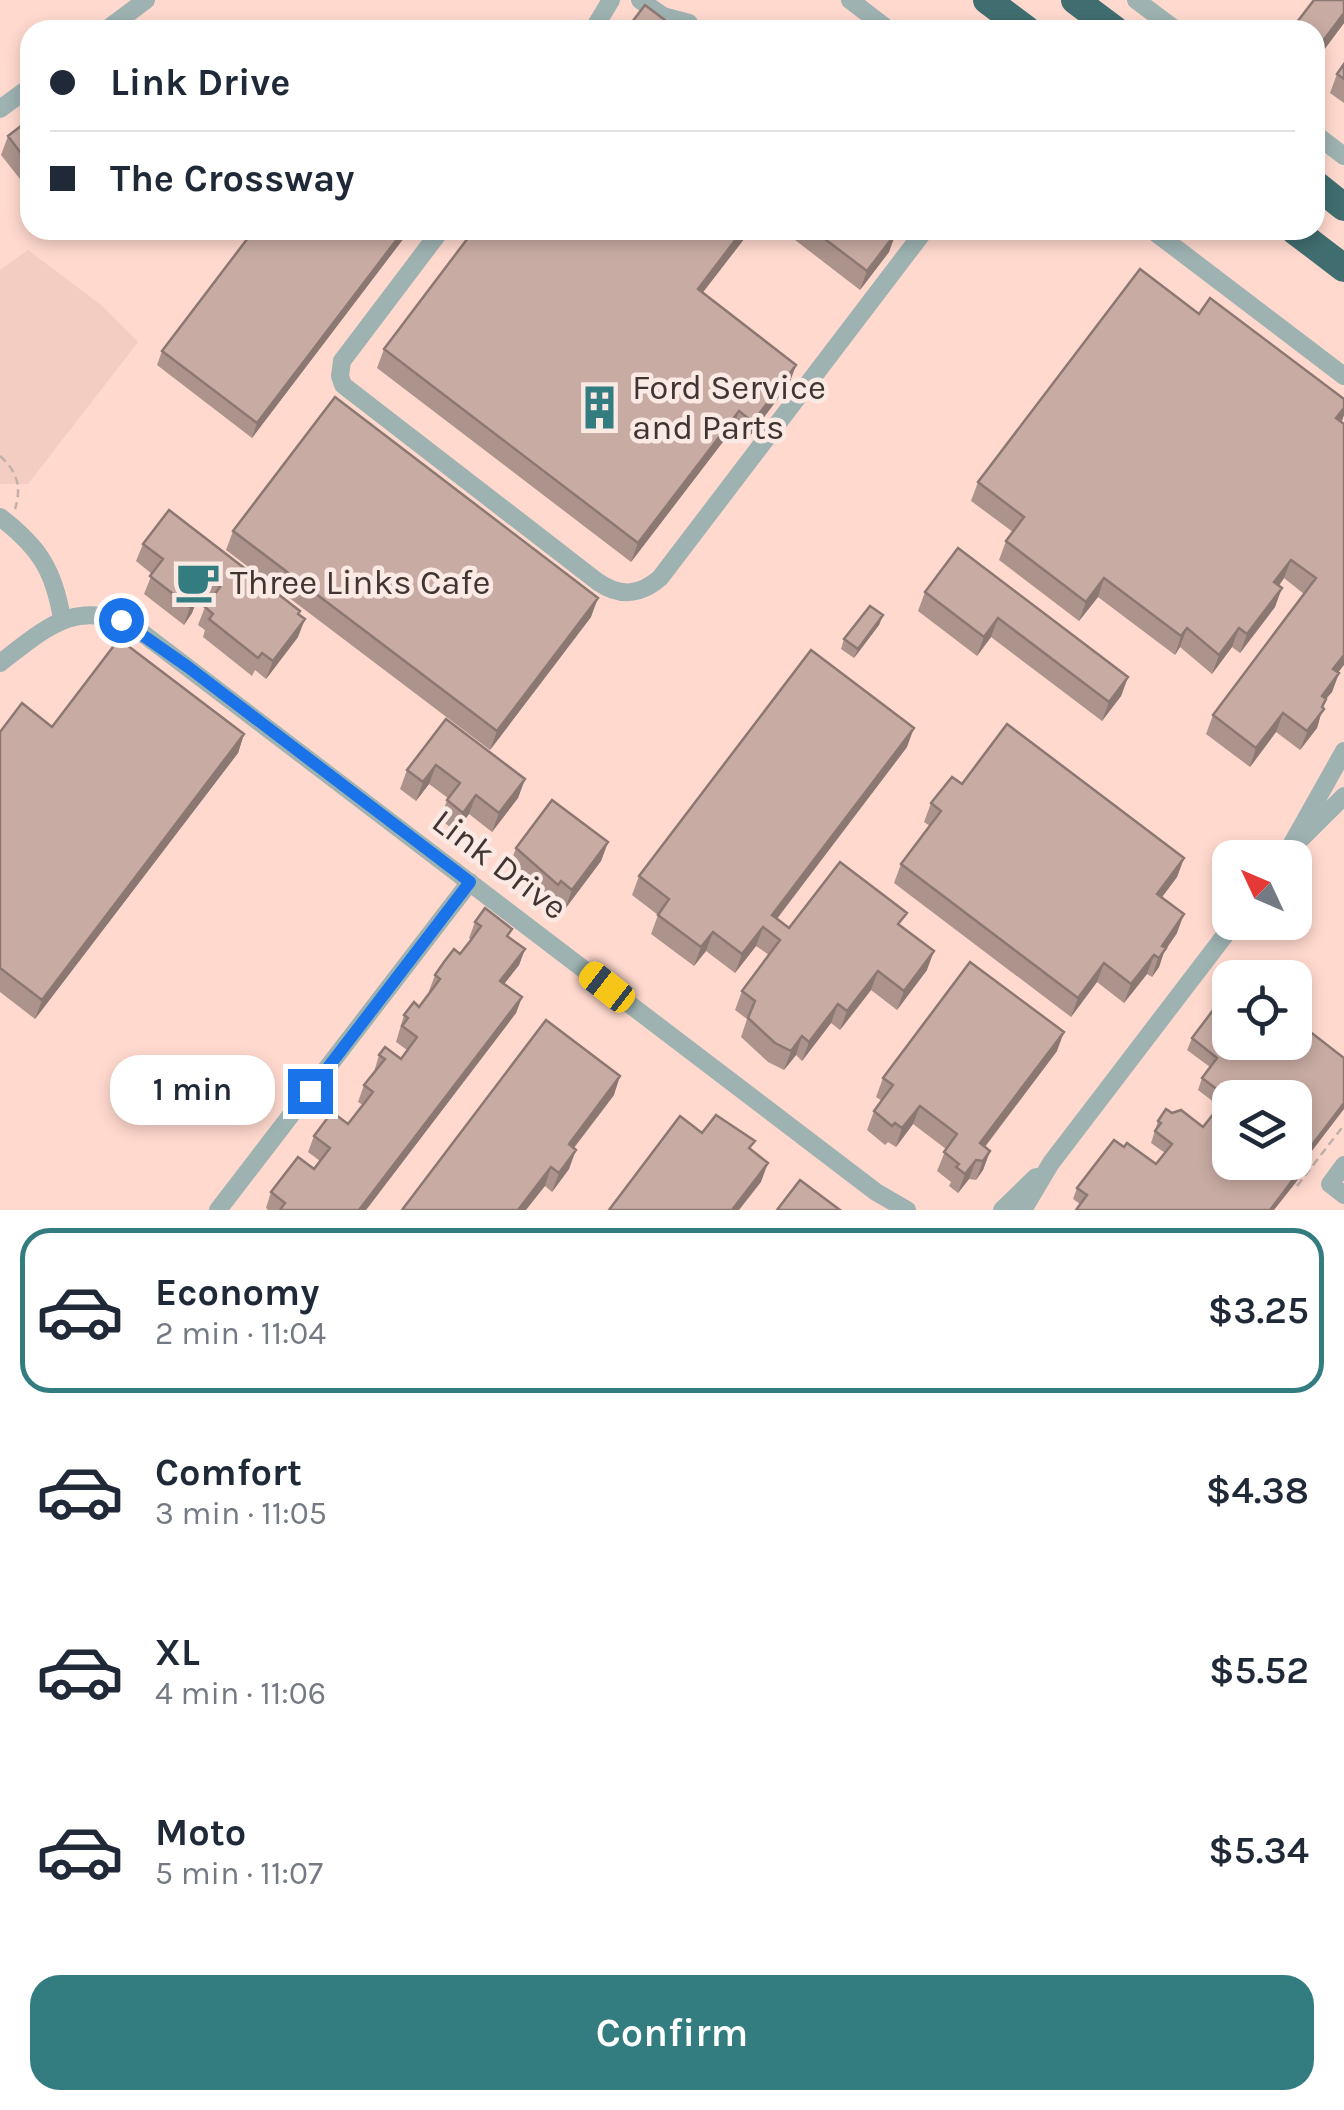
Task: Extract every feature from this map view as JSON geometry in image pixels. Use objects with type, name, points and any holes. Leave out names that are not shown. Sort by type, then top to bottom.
[{"type":"highway","points":[[987,0],[1014,20]]},
{"type":"highway","points":[[1075,0],[1102,20]]},
{"type":"highway","points":[[1307,240],[1344,268]]},
{"type":"street","points":[[119,20],[146,0]]},
{"type":"street","points":[[850,0],[876,20]]},
{"type":"street","points":[[1136,0],[1163,20]]},
{"type":"street","points":[[0,109],[20,94]]},
{"type":"street","points":[[434,240],[342,361],[343,385],[598,582],[618,593],[630,593],[640,592],[660,578],[917,240]]},
{"type":"street","points":[[1165,240],[1344,376]]},
{"type":"street","points":[[0,662],[68,617],[39,553],[5,521]]},
{"type":"street","name":"Link Drive","points":[[68,617],[108,616],[138,629],[876,1192],[907,1210]]},
{"type":"street","points":[[1295,840],[1344,751]]},
{"type":"street","points":[[1300,840],[1344,796]]},
{"type":"street","points":[[218,1210],[470,882]]},
{"type":"street","points":[[1023,1210],[1051,1163],[1221,940]]},
{"type":"street","points":[[1002,1210],[1051,1163]]},
{"type":"street","points":[[1344,1165],[1330,1184],[1344,1195]]},
{"type":"street","name":"Link Drive","points":[[876,1192],[893,1210]]},
{"type":"path","points":[[0,456],[12,466],[19,487],[5,521]]},
{"type":"path","points":[[1296,1186],[1344,1124]]},
{"type":"shaded area","points":[[0,0],[1344,0],[1344,1210],[0,1210]]},
{"type":"shaded area","points":[[28,250],[101,305],[138,342],[28,484],[0,484],[0,270]]},
{"type":"building","points":[[1314,0],[1344,0],[1344,13],[1325,38],[1325,20],[1299,20]]},
{"type":"building","points":[[645,5],[665,20],[634,20]]},
{"type":"building","points":[[20,127],[20,152],[8,136]]},
{"type":"building","points":[[246,240],[396,240],[257,423],[162,351]]},
{"type":"building","name":"Ford Service and Parts","points":[[466,240],[735,240],[698,289],[796,365],[753,422],[739,411],[638,543],[384,349]]},
{"type":"building","points":[[826,240],[891,240],[867,271]]},
{"type":"building","points":[[1140,269],[1199,314],[1210,298],[1344,399],[1344,408],[1336,418],[1344,424],[1344,655],[1333,669],[1339,673],[1322,696],[1326,699],[1324,709],[1307,731],[1283,713],[1256,748],[1213,715],[1316,578],[1291,560],[1274,582],[1282,588],[1247,634],[1239,628],[1219,655],[1187,628],[1181,636],[1104,578],[1086,602],[1006,541],[1024,517],[978,482]]},
{"type":"building","points":[[335,397],[598,598],[497,731],[233,531]]},
{"type":"building","points":[[169,510],[300,611],[298,614],[305,619],[273,661],[262,653],[258,658],[209,619],[213,614],[205,607],[220,587],[203,574],[191,590],[199,596],[190,607],[150,576],[163,559],[143,544]]},
{"type":"building","points":[[958,548],[1128,677],[1109,702],[998,618],[984,637],[925,592]]},
{"type":"building","points":[[870,606],[883,615],[858,649],[844,639]]},
{"type":"building","points":[[119,639],[244,734],[42,1000],[0,968],[0,732],[22,703],[52,727]]},
{"type":"building","points":[[811,650],[914,728],[772,915],[789,928],[840,862],[907,913],[898,924],[934,951],[904,991],[878,971],[847,1011],[838,1004],[809,1042],[802,1036],[791,1051],[775,1043],[748,1018],[755,1001],[742,991],[780,940],[763,927],[742,954],[713,932],[701,947],[658,915],[669,899],[639,876]]},
{"type":"building","points":[[446,719],[525,779],[499,813],[476,795],[463,813],[447,800],[460,783],[436,765],[423,782],[407,770]]},
{"type":"building","points":[[1007,724],[1184,858],[1157,894],[1184,914],[1162,946],[1166,948],[1159,958],[1154,955],[1131,984],[1104,963],[1078,998],[901,864],[941,811],[931,803],[952,777],[962,784]]},
{"type":"building","points":[[552,800],[608,842],[572,890],[561,881],[558,885],[516,848]]},
{"type":"building","points":[[485,908],[512,929],[507,936],[525,949],[500,981],[522,997],[359,1210],[280,1210],[285,1203],[271,1192],[298,1157],[314,1169],[330,1148],[314,1136],[332,1112],[348,1124],[373,1092],[364,1085],[385,1059],[379,1055],[385,1047],[401,1059],[417,1037],[402,1026],[408,1018],[404,1015],[414,1002],[419,1007],[440,979],[435,975],[454,949],[460,954],[471,940],[481,926],[475,922]]},
{"type":"building","points":[[970,962],[1064,1032],[980,1143],[990,1151],[965,1174],[944,1152],[957,1134],[920,1106],[902,1128],[895,1123],[892,1126],[874,1111],[893,1085],[883,1078]]},
{"type":"building","points":[[1212,1012],[1212,1054],[1192,1038]]},
{"type":"building","points":[[546,1020],[620,1076],[569,1144],[576,1150],[559,1173],[551,1167],[518,1210],[402,1210]]},
{"type":"building","points":[[1312,1033],[1344,1058],[1344,1103],[1312,1145],[1312,1080],[1212,1080],[1212,1086],[1202,1078],[1216,1060],[1312,1060]]},
{"type":"building","points":[[1166,1109],[1172,1113],[1181,1110],[1203,1127],[1212,1116],[1212,1180],[1293,1180],[1270,1210],[1076,1210],[1087,1195],[1077,1188],[1114,1140],[1124,1147],[1127,1143],[1156,1164],[1172,1144],[1155,1131]]},
{"type":"building","points":[[716,1115],[755,1141],[749,1148],[768,1163],[732,1210],[609,1210],[680,1116],[702,1133]]},
{"type":"building","points":[[800,1180],[840,1210],[777,1210]]},
{"type":"place","name":"Ford Service and Parts","points":[[599,407]]},
{"type":"place","name":"Three Links Cafe","points":[[197,582]]},
{"type":"route","points":[[121,620],[138,629],[470,882],[310,1091]]}]
